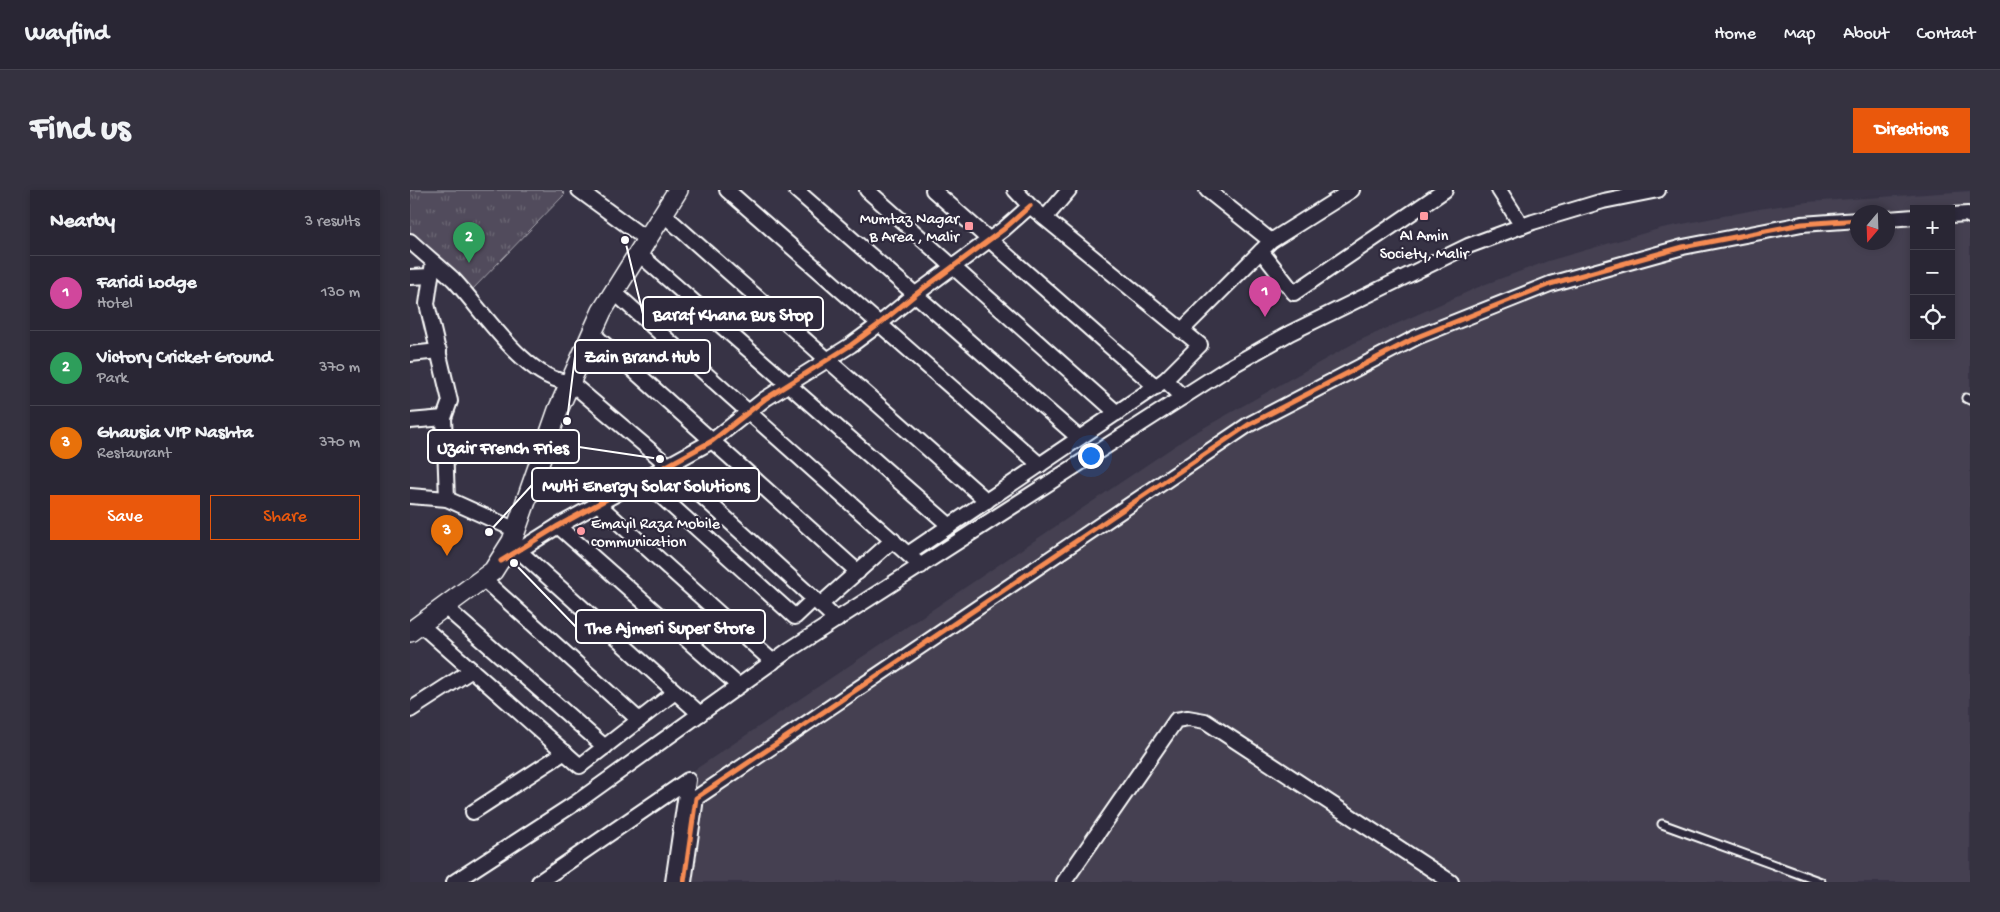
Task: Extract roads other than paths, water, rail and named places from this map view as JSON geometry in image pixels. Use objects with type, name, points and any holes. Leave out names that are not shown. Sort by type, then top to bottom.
[{"type":"main road","points":[[425,618],[493,556],[507,526],[564,382],[614,292],[664,190]]},
{"type":"main road","points":[[425,618],[483,580],[501,561],[512,541],[558,410],[564,382],[566,360],[640,242],[678,190]]},
{"type":"street","points":[[579,190],[640,242],[787,386],[950,526]]},
{"type":"street","points":[[727,190],[878,325],[1040,465]]},
{"type":"street","points":[[796,190],[1079,438]]},
{"type":"street","points":[[867,190],[1117,413]]},
{"type":"street","points":[[933,190],[1160,384],[1183,397]]},
{"type":"street","points":[[908,554],[1160,384],[1200,345],[1030,206],[1015,190]]},
{"type":"street","points":[[1045,218],[1069,190]]},
{"type":"street","points":[[1207,190],[1271,241]]},
{"type":"street","points":[[1181,330],[1271,241],[1352,190]]},
{"type":"street","points":[[1261,251],[1294,294],[1445,190]]},
{"type":"street","points":[[1499,190],[1522,226]]},
{"type":"street","points":[[454,882],[577,802],[773,662],[1228,368],[1290,333],[1468,246],[1602,196],[1658,190]]},
{"type":"street","points":[[501,561],[558,526],[712,441],[748,411],[826,358],[851,345],[916,294],[990,240],[1030,206]]},
{"type":"street","points":[[662,213],[987,501]]},
{"type":"street","points":[[1955,215],[1968,214],[1970,216]]},
{"type":"street","points":[[1895,218],[1910,217]]},
{"type":"street","points":[[684,882],[696,798],[1248,425],[1416,337],[1550,284],[1682,247],[1802,224],[1850,221]]},
{"type":"street","points":[[410,241],[453,280],[534,369],[564,382],[669,466],[837,620]]},
{"type":"street","points":[[433,262],[427,304],[450,401],[444,418],[447,499]]},
{"type":"street","points":[[410,277],[431,276]]},
{"type":"street","points":[[614,292],[922,566]]},
{"type":"street","points":[[592,333],[858,572]]},
{"type":"street","points":[[410,354],[439,351]]},
{"type":"street","points":[[410,421],[444,418]]},
{"type":"street","points":[[642,479],[795,617],[858,572],[893,540]]},
{"type":"street","points":[[410,496],[447,499],[507,526]]},
{"type":"street","points":[[598,504],[773,662]]},
{"type":"street","points":[[558,526],[739,686]]},
{"type":"street","points":[[518,550],[700,714]]},
{"type":"street","points":[[483,580],[639,720]]},
{"type":"street","points":[[425,618],[472,670],[580,766],[675,692]]},
{"type":"street","points":[[425,618],[605,746]]},
{"type":"street","points":[[410,710],[472,670]]},
{"type":"street","points":[[1064,882],[1176,720],[1188,718],[1205,721],[1450,882]]},
{"type":"street","points":[[473,812],[565,752]]},
{"type":"street","points":[[543,881],[688,780],[673,882]]},
{"type":"lane","points":[[1662,824],[1821,882]]},
{"type":"place","name":"Al Amin Society, Malir","points":[[1424,216]]},
{"type":"place","name":"Mumtaz Nagar B Area , Malir","points":[[969,226]]},
{"type":"place","name":"Baraf Khana Bus Stop","points":[[625,240]]},
{"type":"place","name":"Victory Cricket Ground","points":[[469,263]]},
{"type":"place","name":"Faridi Lodge","points":[[1265,317]]},
{"type":"place","name":"Zain Brand Hub","points":[[567,421]]},
{"type":"place","name":"Uzair French Fries","points":[[660,459]]},
{"type":"place","name":"Emayil Raza Mobile communication","points":[[581,531]]},
{"type":"place","name":"Multi Energy Solar Solutions","points":[[489,532]]},
{"type":"place","name":"Ghausia VIP Nashta","points":[[447,556]]},
{"type":"place","name":"The Ajmeri Super Store","points":[[514,563]]}]
